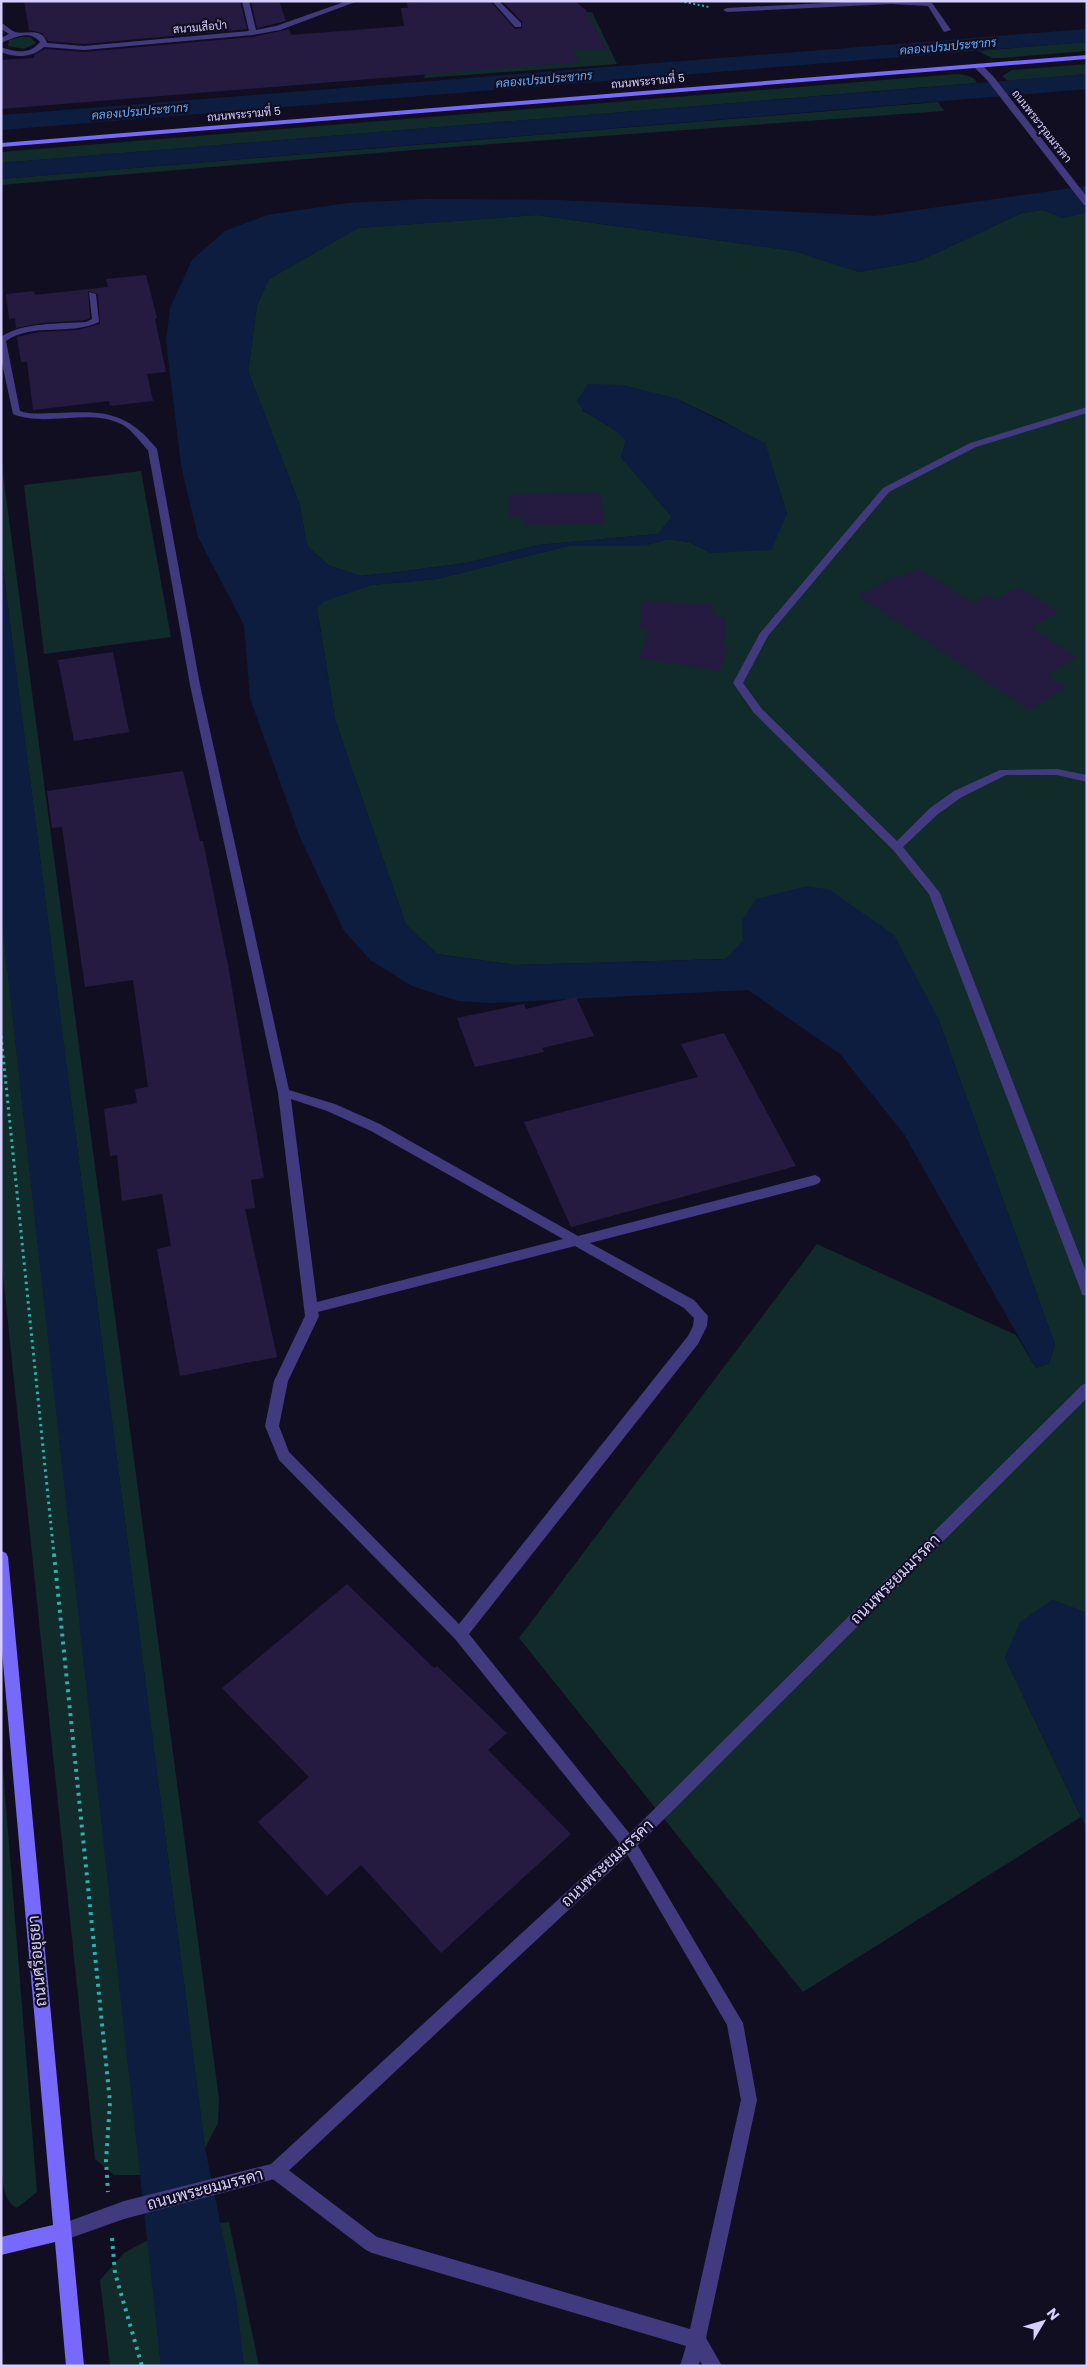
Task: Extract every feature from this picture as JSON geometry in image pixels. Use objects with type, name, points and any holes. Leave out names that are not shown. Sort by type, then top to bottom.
[{"type":"main road","name":"ถนนพระรามที่ 5","points":[[1,145],[1087,57]]},
{"type":"main road","name":"ถนนศรีอยุธยา","points":[[1,1557],[75,2366]]},
{"type":"main road","points":[[1,2246],[62,2232]]},
{"type":"street","points":[[245,1],[253,33]]},
{"type":"street","name":"สนามเสือป่า","points":[[43,45],[84,48],[253,33],[277,28],[356,1]]},
{"type":"street","points":[[495,1],[518,25]]},
{"type":"street","points":[[727,10],[891,2],[930,4],[947,30]]},
{"type":"street","points":[[1,25],[15,35]]},
{"type":"street","points":[[1,41],[15,35],[27,34],[39,36],[43,39],[43,45],[28,53],[2,51]]},
{"type":"street","name":"ถนนพระวรุณมรรคา","points":[[978,66],[1005,96],[1068,176],[1087,204]]},
{"type":"street","points":[[92,294],[96,320],[88,324],[18,332],[6,335],[2,340],[16,412],[28,417],[53,414],[104,415],[127,424],[152,449],[195,685],[284,1093],[312,1316],[281,1381],[272,1426],[284,1456],[460,1634],[629,1844],[735,2023],[749,2100],[697,2340],[689,2366]]},
{"type":"street","points":[[1087,410],[973,445],[886,490],[764,635],[738,683],[758,710],[897,847],[934,893],[1087,1291]]},
{"type":"street","points":[[897,847],[934,811],[958,794],[1004,772],[1057,772],[1087,779]]},
{"type":"street","points":[[284,1093],[305,1098],[350,1116],[408,1145],[689,1304],[701,1316],[700,1326],[692,1340],[460,1634]]},
{"type":"street","points":[[311,1309],[815,1180]]},
{"type":"street","name":"ถนนพระยมมรรคา","points":[[62,2232],[124,2210],[276,2171],[629,1844],[1087,1389]]},
{"type":"street","points":[[276,2171],[372,2244],[697,2340],[713,2366]]},
{"type":"path","points":[[680,1],[727,10]]},
{"type":"path","points":[[1,1036],[110,2102],[106,2161]]},
{"type":"path","points":[[115,2273],[142,2366]]},
{"type":"green space","points":[[592,12],[617,64],[424,78],[426,71],[575,13]]},
{"type":"green space","points":[[30,37],[36,43],[24,49],[8,46],[9,40]]},
{"type":"green space","points":[[1087,42],[1087,51],[992,58],[978,51]]},
{"type":"green space","points":[[1087,64],[1087,74],[1008,81],[1002,76],[1012,70]]},
{"type":"green space","points":[[957,74],[971,77],[977,83],[1,163],[1,152]]},
{"type":"green space","points":[[938,102],[944,111],[425,149],[1,185],[1,179]]},
{"type":"green space","points":[[1043,210],[1063,218],[1087,212],[1087,1613],[1052,1600],[1005,1658],[1081,1817],[803,1992],[519,1638],[817,1244],[1016,1335],[1036,1368],[1049,1363],[1055,1345],[938,1018],[742,920],[743,941],[726,959],[516,965],[437,954],[406,925],[335,720],[317,608],[323,601],[371,585],[437,579],[568,546],[643,546],[668,539],[689,542],[711,553],[787,514],[765,444],[675,398],[582,410],[620,433],[626,441],[621,457],[672,517],[658,534],[538,545],[466,563],[360,576],[328,565],[307,546],[300,506],[248,371],[257,305],[269,279],[358,228],[537,215],[795,251],[859,272],[919,261],[1022,213]]},
{"type":"green space","points":[[1,459],[219,2099],[218,2123],[205,2148],[1,553]]},
{"type":"green space","points":[[141,471],[171,637],[44,654],[24,485]]},
{"type":"green space","points":[[1,911],[141,2175],[114,2175],[95,2159],[1,1256]]},
{"type":"green space","points":[[1,1745],[37,2192],[17,2208],[5,2193],[1,2156]]},
{"type":"green space","points":[[229,2222],[259,2366],[244,2366],[236,2300],[220,2223]]},
{"type":"green space","points":[[148,2240],[161,2366],[110,2366],[100,2280],[124,2253]]},
{"type":"water","name":"คลองเปรมประชากร","points":[[1087,29],[1087,42],[1,130],[1,115]]},
{"type":"water","points":[[1087,74],[1087,89],[1,179],[1,163]]},
{"type":"water","points":[[1087,186],[1087,212],[1063,218],[1043,210],[1022,213],[919,261],[859,272],[795,251],[537,215],[358,228],[269,279],[257,305],[248,371],[300,506],[307,546],[328,565],[360,576],[466,563],[538,545],[658,534],[672,517],[621,457],[626,442],[621,435],[588,413],[577,401],[588,384],[623,385],[675,398],[765,443],[787,514],[771,550],[711,553],[689,542],[668,539],[643,546],[568,546],[437,579],[371,585],[323,602],[317,609],[335,720],[406,925],[437,954],[516,965],[726,959],[743,941],[742,920],[756,899],[807,886],[830,890],[894,935],[938,1018],[1055,1345],[1049,1363],[1036,1368],[904,1134],[840,1054],[748,990],[491,1003],[458,1001],[412,986],[370,960],[343,929],[299,835],[250,698],[244,625],[198,537],[181,465],[166,341],[170,308],[192,260],[225,231],[267,215],[348,203],[425,199],[561,200],[875,216]]},
{"type":"water","points":[[1,553],[205,2148],[236,2300],[244,2366],[161,2366],[1,911]]},
{"type":"water","points":[[1052,1600],[1087,1613],[1087,1829],[1005,1658],[1020,1622]]},
{"type":"building","points":[[24,1],[240,1],[247,29],[84,44],[48,41],[42,33],[29,30]]},
{"type":"building","points":[[251,1],[279,1],[286,21],[257,28]]},
{"type":"building","points":[[490,1],[515,29],[522,28],[522,22],[502,1],[574,1],[585,9],[607,50],[573,50],[579,62],[1,109],[1,60],[34,58],[34,55],[45,49],[84,52],[253,37],[289,29],[291,35],[404,26],[401,8],[408,8],[407,3]]},
{"type":"building","points":[[146,275],[157,318],[155,319],[166,372],[147,374],[153,401],[110,406],[109,401],[33,410],[27,362],[21,362],[17,337],[40,332],[77,330],[100,324],[98,294],[88,291],[90,318],[86,320],[42,323],[16,328],[15,318],[9,319],[6,294],[34,291],[35,295],[108,287],[106,279]]},
{"type":"building","points":[[600,493],[604,523],[525,525],[524,517],[509,517],[508,495]]},
{"type":"building","points":[[919,568],[973,603],[987,595],[996,600],[1019,587],[1059,612],[1032,628],[1077,657],[1047,675],[1067,687],[1029,710],[859,596],[896,575],[901,578]]},
{"type":"building","points":[[642,601],[713,604],[712,616],[726,617],[724,646],[728,647],[720,671],[639,658],[649,629],[640,629]]},
{"type":"building","points":[[113,652],[129,732],[74,741],[58,660]]},
{"type":"building","points":[[183,771],[200,841],[203,841],[228,965],[264,1178],[251,1180],[255,1208],[245,1209],[277,1357],[180,1376],[157,1249],[171,1246],[162,1194],[122,1201],[117,1155],[110,1156],[104,1109],[137,1103],[135,1089],[148,1087],[133,980],[85,987],[62,827],[52,828],[47,791]]},
{"type":"building","points":[[576,997],[594,1036],[542,1048],[544,1052],[475,1067],[457,1018],[524,1004],[526,1009]]},
{"type":"building","points":[[724,1033],[796,1166],[571,1227],[524,1122],[698,1077],[681,1044]]},
{"type":"building","points":[[347,1584],[434,1668],[437,1666],[507,1733],[488,1750],[571,1834],[441,1953],[361,1865],[327,1896],[258,1822],[309,1777],[222,1688]]}]
